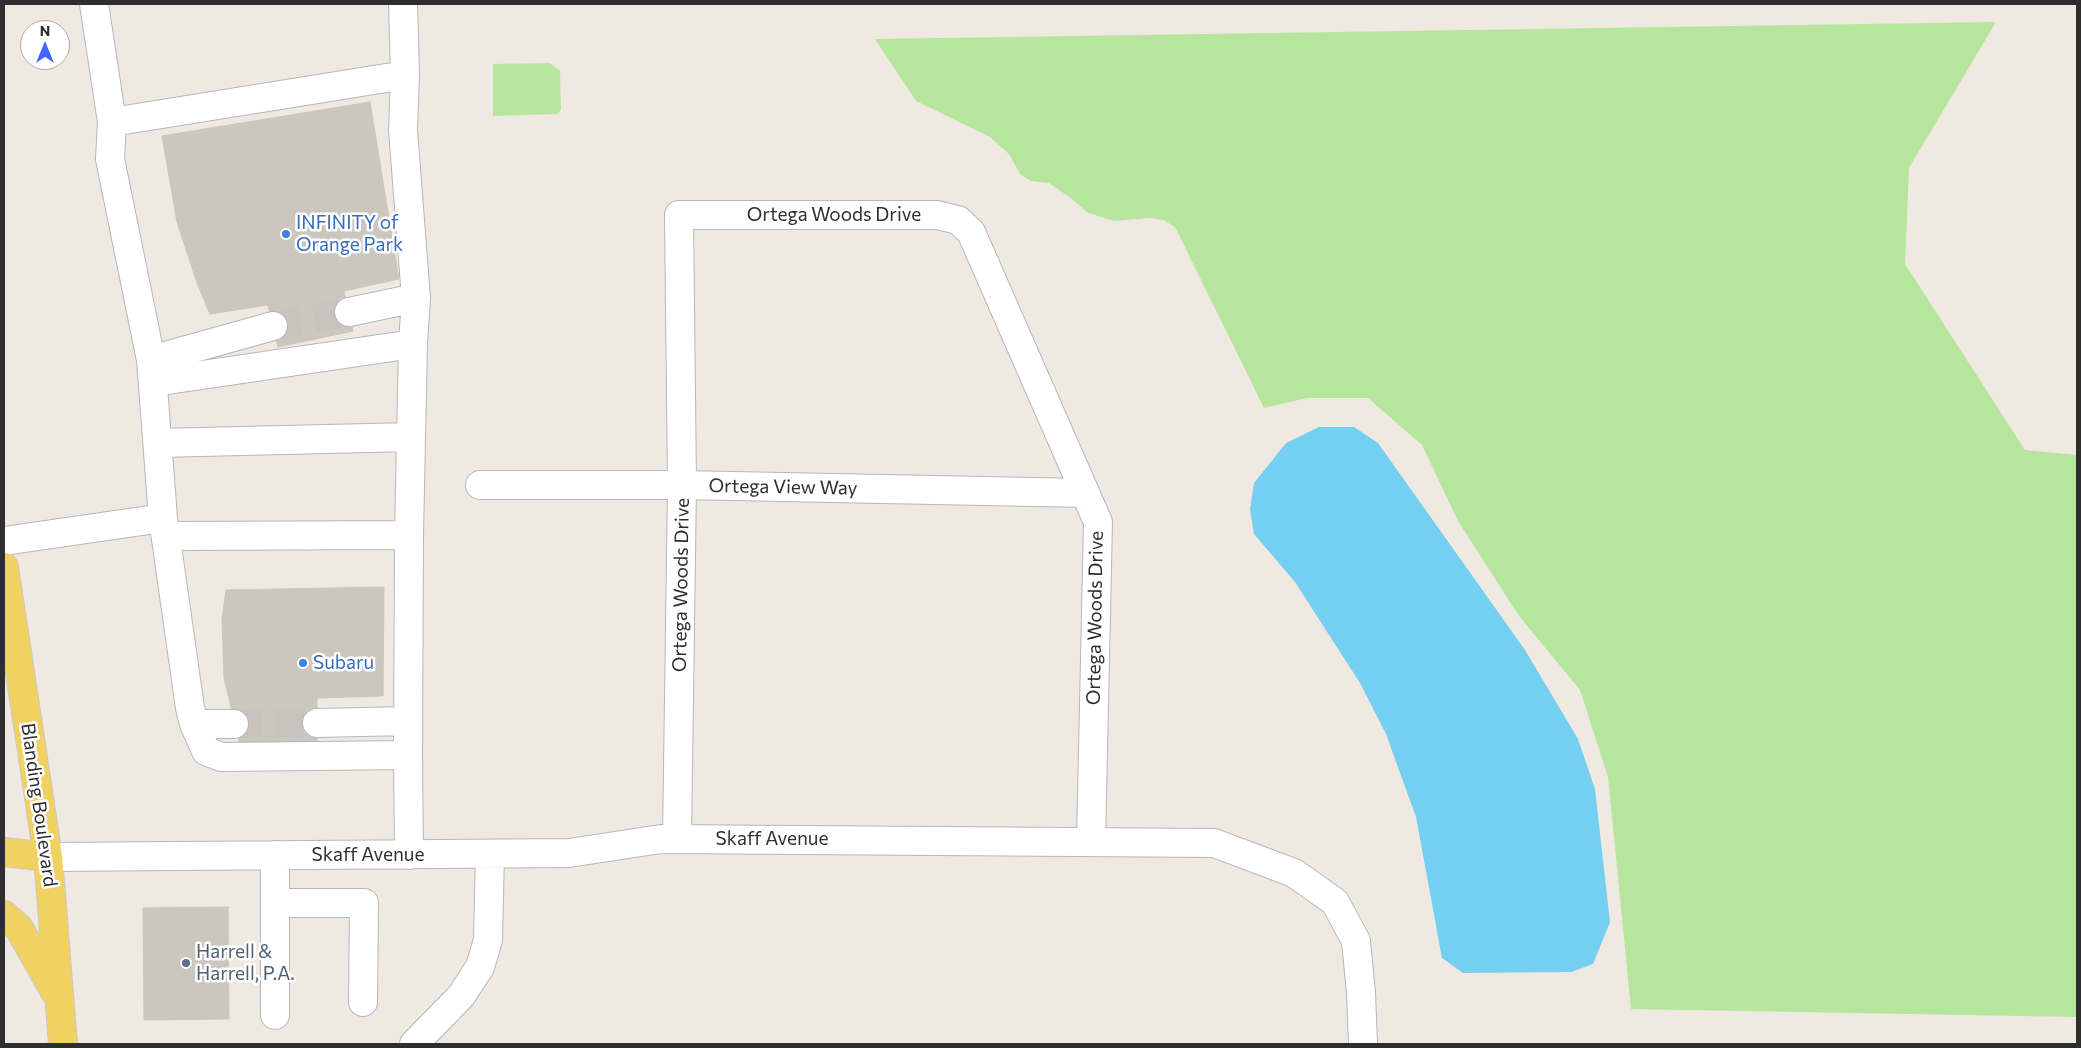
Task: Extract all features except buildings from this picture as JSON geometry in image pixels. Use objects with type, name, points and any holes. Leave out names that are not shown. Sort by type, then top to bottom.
[{"type":"main road","name":"Blanding Boulevard","points":[[4,567],[48,857],[63,1044]]},
{"type":"main road","points":[[4,852],[48,857]]},
{"type":"main road","points":[[4,915],[19,928],[60,1000]]},
{"type":"street","points":[[94,4],[112,122],[110,159],[152,371],[165,527],[194,724],[206,751],[221,757],[408,755]]},
{"type":"street","points":[[403,4],[405,75],[403,130],[416,298],[413,344],[409,535],[408,855]]},
{"type":"street","points":[[112,122],[405,75]]},
{"type":"street","name":"Ortega Woods Drive","points":[[677,839],[682,484],[679,215],[937,215],[958,220],[971,232],[1098,522],[1091,842]]},
{"type":"street","points":[[349,312],[416,298]]},
{"type":"street","points":[[152,371],[273,326]]},
{"type":"street","points":[[152,371],[413,344]]},
{"type":"street","points":[[158,443],[411,438]]},
{"type":"street","name":"Ortega View Way","points":[[480,484],[682,484],[1085,493]]},
{"type":"street","points":[[4,541],[165,527],[409,535]]},
{"type":"street","points":[[316,723],[408,721]]},
{"type":"street","points":[[194,724],[234,724]]},
{"type":"street","name":"Skaff Avenue","points":[[48,857],[569,853],[661,839],[1214,843],[1294,873],[1335,902],[1356,941],[1361,993],[1362,1044]]},
{"type":"street","points":[[414,1044],[462,996],[480,967],[488,940],[490,854]]},
{"type":"street","points":[[275,855],[275,1015]]},
{"type":"street","points":[[275,903],[364,903],[364,1002]]},
{"type":"green space","points":[[1996,22],[1909,168],[1905,264],[2025,450],[2077,455],[2077,1017],[1631,1009],[1608,777],[1580,690],[1519,616],[1458,521],[1422,445],[1368,398],[1307,398],[1264,408],[1175,227],[1163,220],[1150,218],[1114,221],[1088,213],[1049,183],[1031,181],[1020,174],[1009,154],[990,137],[916,101],[875,39]]},
{"type":"green space","points":[[550,63],[560,71],[561,110],[557,114],[493,116],[493,64]]},
{"type":"water","points":[[1319,427],[1354,427],[1378,443],[1525,650],[1578,739],[1595,789],[1610,922],[1593,964],[1571,972],[1463,973],[1442,958],[1416,817],[1386,734],[1360,683],[1295,582],[1254,534],[1250,509],[1254,483],[1286,443]]},
{"type":"tunnel","points":[[273,326],[349,312]]},
{"type":"tunnel","points":[[234,724],[317,723]]},
{"type":"place","name":"INFINITY of Orange Park","points":[[286,234]]},
{"type":"place","name":"Subaru","points":[[303,663]]},
{"type":"place","name":"Harrell & Harrell, P.A.","points":[[186,963]]}]
